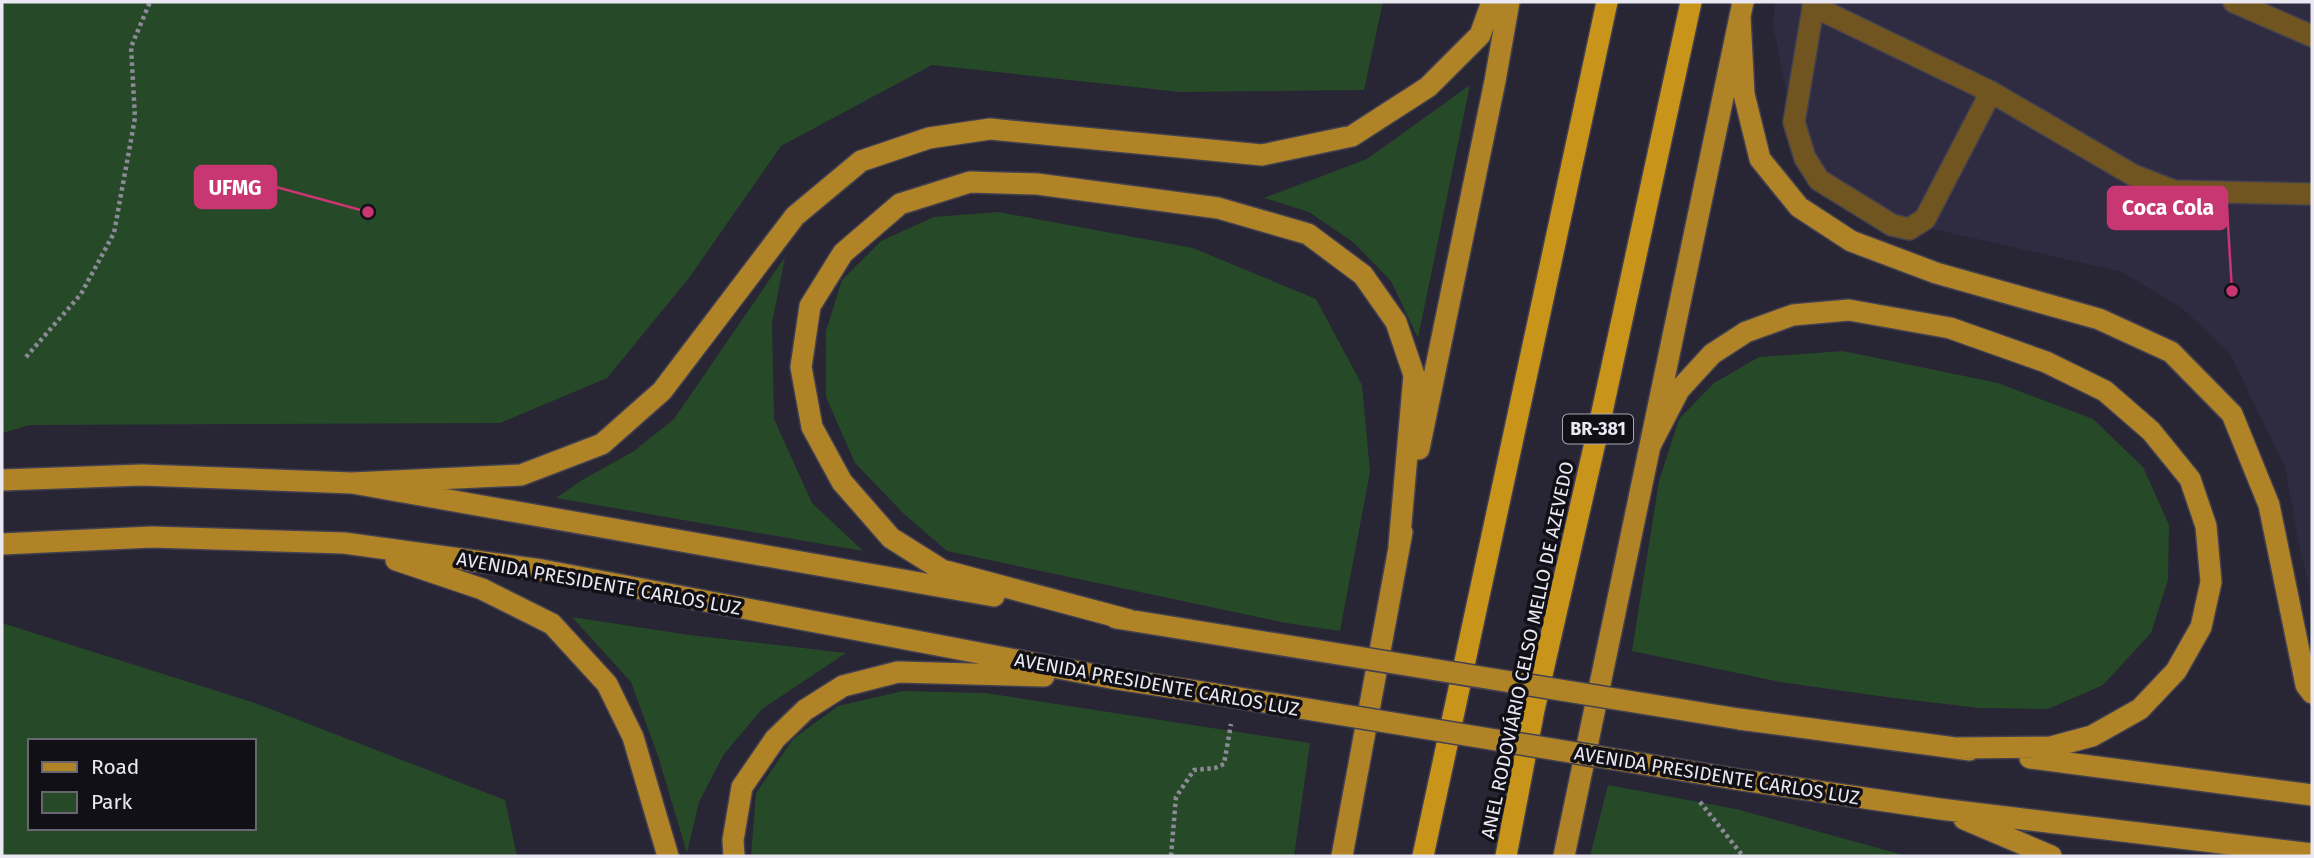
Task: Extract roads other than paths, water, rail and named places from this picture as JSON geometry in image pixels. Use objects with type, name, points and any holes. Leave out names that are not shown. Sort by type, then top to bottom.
[{"type":"highway","points":[[1423,856],[1607,2]]},
{"type":"highway","name":"ANEL RODOVIÁRIO CELSO MELLO DE AZEVEDO","points":[[1506,856],[1534,710],[1691,2]]},
{"type":"main road","points":[[2,480],[142,475],[352,483],[521,475],[601,444],[662,391],[796,216],[861,161],[929,138],[990,129],[1262,156],[1352,136],[1428,87],[1480,34],[1492,2]]},
{"type":"main road","points":[[1342,856],[1399,546],[1509,2]]},
{"type":"main road","points":[[1564,856],[1742,9]]},
{"type":"main road","points":[[1742,9],[1744,94],[1760,159],[1800,207],[1851,241],[1936,274],[2099,319],[2171,352],[2232,414],[2269,505],[2306,685],[2312,693]]},
{"type":"main road","points":[[1129,620],[942,569],[891,538],[842,482],[811,427],[802,367],[810,306],[843,253],[901,204],[970,182],[1037,184],[1218,208],[1308,234],[1363,275],[1396,322],[1413,375],[1399,546]]},
{"type":"main road","points":[[1650,446],[1679,390],[1712,354],[1746,332],[1793,315],[1849,310],[1950,328],[2046,362],[2105,391],[2151,431],[2190,479],[2206,526],[2211,582],[2201,627],[2176,671],[2140,709],[2092,736],[2052,747],[1956,748]]},
{"type":"main road","points":[[352,483],[1129,620],[1739,719],[2312,795]]},
{"type":"main road","name":"AVENIDA PRESIDENTE CARLOS LUZ","points":[[2,544],[152,537],[344,543],[542,570],[1111,678],[1735,779],[1940,809],[2312,854]]},
{"type":"main road","points":[[344,543],[482,589],[552,624],[607,684],[633,737],[668,856]]},
{"type":"main road","points":[[734,856],[733,840],[742,787],[775,739],[805,710],[843,686],[898,672],[1111,678]]},
{"type":"main road","points":[[1940,809],[2050,856]]},
{"type":"lane","points":[[2234,2],[2308,32]]},
{"type":"lane","points":[[1992,92],[1925,219],[1909,229],[1892,225],[1819,180],[1805,158],[1794,122],[1814,4],[1992,92],[2133,175],[2174,191],[2312,194]]},
{"type":"place","name":"UFMG","points":[[368,212]]},
{"type":"place","name":"Coca Cola","points":[[2232,291]]}]
